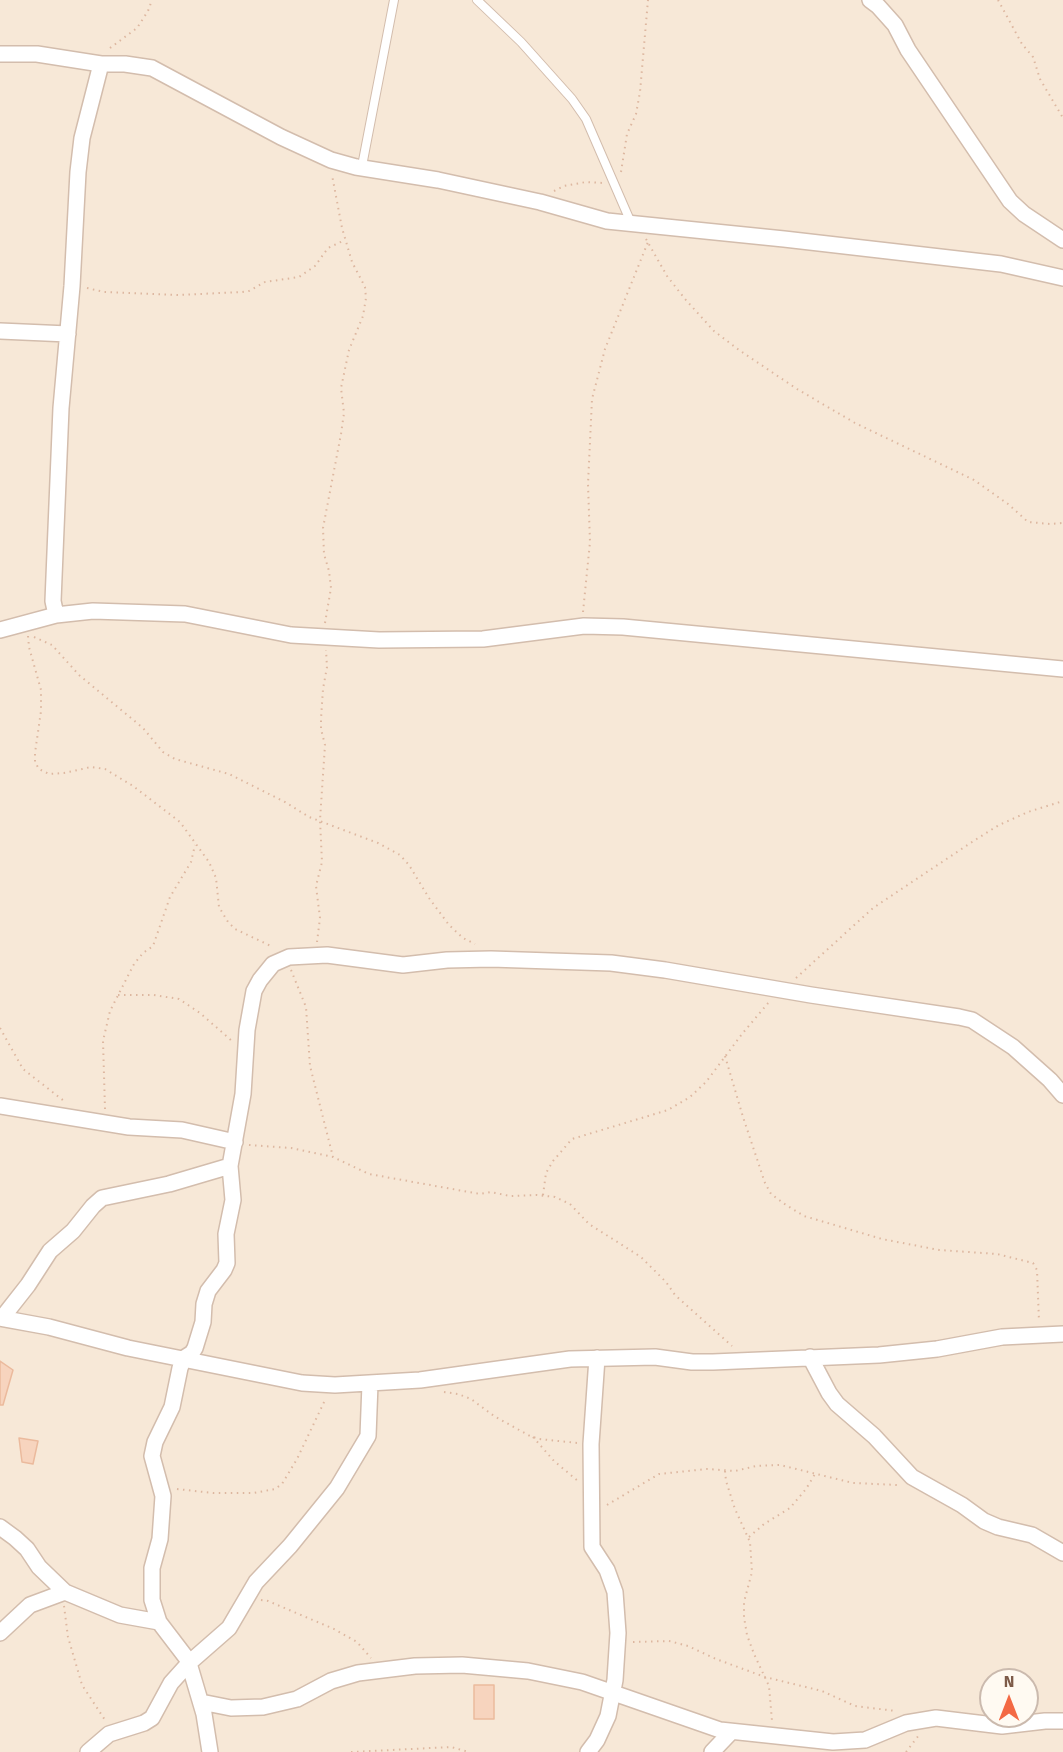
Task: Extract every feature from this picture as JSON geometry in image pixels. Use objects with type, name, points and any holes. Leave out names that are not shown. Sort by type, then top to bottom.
[{"type":"street","points":[[870,0],[895,25],[908,50],[1010,201],[1024,214],[1063,240]]},
{"type":"street","points":[[0,54],[37,54],[101,64],[125,64],[152,68],[281,138],[331,160],[356,167],[362,166],[458,184],[540,202],[607,221],[1001,264],[1063,278]]},
{"type":"street","points":[[56,615],[53,601],[61,408],[72,286],[78,172],[82,138],[101,64]]},
{"type":"street","points":[[0,331],[68,334]]},
{"type":"street","points":[[3,630],[56,615],[93,611],[177,613],[291,635],[379,640],[483,639],[584,626],[623,627],[1063,669]]},
{"type":"street","points":[[210,1752],[201,1702],[189,1663],[184,1652],[159,1622],[152,1600],[152,1568],[162,1526],[162,1488],[153,1461],[153,1450],[172,1407],[184,1358],[195,1348],[203,1322],[205,1298],[227,1263],[226,1234],[233,1200],[230,1166],[243,1094],[247,1030],[254,991],[273,964],[289,957],[313,956],[348,957],[404,965],[466,959],[589,961],[665,970],[972,1020],[1021,1053],[1063,1095]]},
{"type":"street","points":[[0,1106],[141,1128],[182,1130],[235,1142]]},
{"type":"street","points":[[230,1166],[169,1184],[102,1198],[73,1231],[48,1253],[28,1285],[1,1318],[49,1327],[128,1348],[302,1383],[334,1385],[420,1380],[549,1361],[655,1357],[692,1362],[879,1355],[913,1352],[1002,1337],[1063,1334]]},
{"type":"street","points":[[810,1357],[837,1404],[874,1436],[902,1468],[984,1521],[998,1527],[1032,1535],[1063,1553]]},
{"type":"street","points":[[588,1752],[602,1731],[613,1694],[618,1642],[616,1596],[607,1570],[592,1547],[591,1444],[597,1358]]},
{"type":"street","points":[[88,1752],[114,1732],[144,1723],[152,1718],[166,1691],[189,1663],[230,1628],[256,1582],[290,1546],[337,1488],[366,1441],[369,1428],[370,1384]]},
{"type":"street","points":[[0,1527],[21,1544],[39,1567],[65,1592],[120,1615],[159,1622]]},
{"type":"street","points":[[0,1633],[30,1605],[65,1592]]},
{"type":"street","points":[[201,1702],[231,1708],[263,1707],[297,1699],[331,1681],[348,1676],[430,1664],[505,1669],[582,1682],[720,1730],[833,1742],[850,1742],[878,1736],[906,1723],[936,1718],[1002,1726],[1062,1720]]},
{"type":"street","points":[[712,1752],[731,1732]]},
{"type":"lane","points":[[362,166],[393,0]]},
{"type":"lane","points":[[477,0],[563,86],[586,119],[615,185],[637,225]]},
{"type":"path","points":[[101,64],[109,49],[137,28],[152,0]]},
{"type":"path","points":[[540,202],[564,186],[586,182],[615,185],[621,170],[628,130],[636,114],[648,0]]},
{"type":"path","points":[[998,0],[1022,44],[1033,57],[1040,80],[1063,118]]},
{"type":"path","points":[[313,956],[320,918],[316,886],[322,853],[320,820],[326,745],[321,729],[321,719],[327,667],[325,617],[331,588],[324,550],[324,519],[344,413],[340,395],[343,376],[349,350],[363,316],[366,298],[365,287],[345,240],[336,202],[331,160]]},
{"type":"path","points":[[637,225],[667,276],[685,299],[714,331],[739,350],[836,412],[974,480],[1008,504],[1028,522],[1063,523]]},
{"type":"path","points":[[72,286],[104,292],[179,295],[249,291],[265,282],[299,277],[315,266],[328,249],[345,240]]},
{"type":"path","points":[[584,626],[582,605],[590,542],[588,484],[592,399],[605,349],[648,242]]},
{"type":"path","points":[[3,630],[28,635],[52,645],[80,675],[143,728],[163,752],[175,759],[229,774],[309,817],[378,843],[400,855],[449,925],[463,938],[479,947]]},
{"type":"path","points":[[28,635],[41,690],[41,711],[34,753],[39,769],[49,774],[91,767],[105,769],[133,786],[180,822],[213,870],[219,907],[228,922],[235,929],[289,957],[306,1006],[310,1066],[333,1157]]},
{"type":"path","points":[[543,1195],[546,1173],[572,1139],[668,1110],[683,1102],[701,1088],[761,1011],[873,908],[999,825],[1028,812],[1063,801]]},
{"type":"path","points":[[104,1123],[106,1085],[103,1041],[110,1011],[134,964],[153,946],[170,897],[186,871],[195,845]]},
{"type":"path","points":[[118,995],[154,995],[179,999],[223,1032],[245,1056]]},
{"type":"path","points":[[0,1028],[23,1069],[68,1104]]},
{"type":"path","points":[[725,1056],[743,1117],[765,1183],[771,1194],[804,1216],[882,1239],[939,1250],[997,1254],[1033,1263],[1037,1270],[1039,1334]]},
{"type":"path","points":[[235,1142],[291,1148],[333,1157],[369,1174],[480,1194],[491,1192],[510,1196],[555,1197],[570,1204],[589,1224],[634,1252],[662,1277],[675,1295],[748,1360]]},
{"type":"path","points":[[420,1380],[439,1391],[471,1399],[494,1416],[533,1437],[554,1461],[591,1489]]},
{"type":"path","points":[[162,1488],[213,1493],[254,1493],[276,1489],[286,1479],[321,1406],[334,1385]]},
{"type":"path","points":[[533,1437],[591,1444]]},
{"type":"path","points":[[591,1518],[606,1506],[660,1474],[707,1469],[735,1471],[768,1465],[793,1468],[854,1483],[926,1485]]},
{"type":"path","points":[[725,1471],[735,1509],[749,1538],[752,1553],[752,1572],[744,1602],[744,1617],[747,1635],[769,1686],[771,1735]]},
{"type":"path","points":[[749,1538],[764,1524],[790,1508],[815,1474]]},
{"type":"path","points":[[65,1592],[63,1602],[66,1631],[82,1684],[114,1732]]},
{"type":"path","points":[[240,1607],[254,1600],[268,1601],[321,1623],[357,1642],[372,1659],[386,1669]]},
{"type":"path","points":[[618,1642],[669,1641],[688,1646],[765,1677],[822,1691],[861,1708],[903,1712]]},
{"type":"path","points":[[351,1752],[451,1747],[469,1752]]},
{"type":"shaded area","points":[[0,0],[1063,0],[1063,1752],[0,1752]]},
{"type":"building","points":[[0,1361],[13,1370],[3,1405],[0,1405]]},
{"type":"building","points":[[19,1438],[38,1441],[33,1464],[22,1462]]},
{"type":"building","points":[[474,1685],[494,1685],[494,1719],[474,1719]]}]
